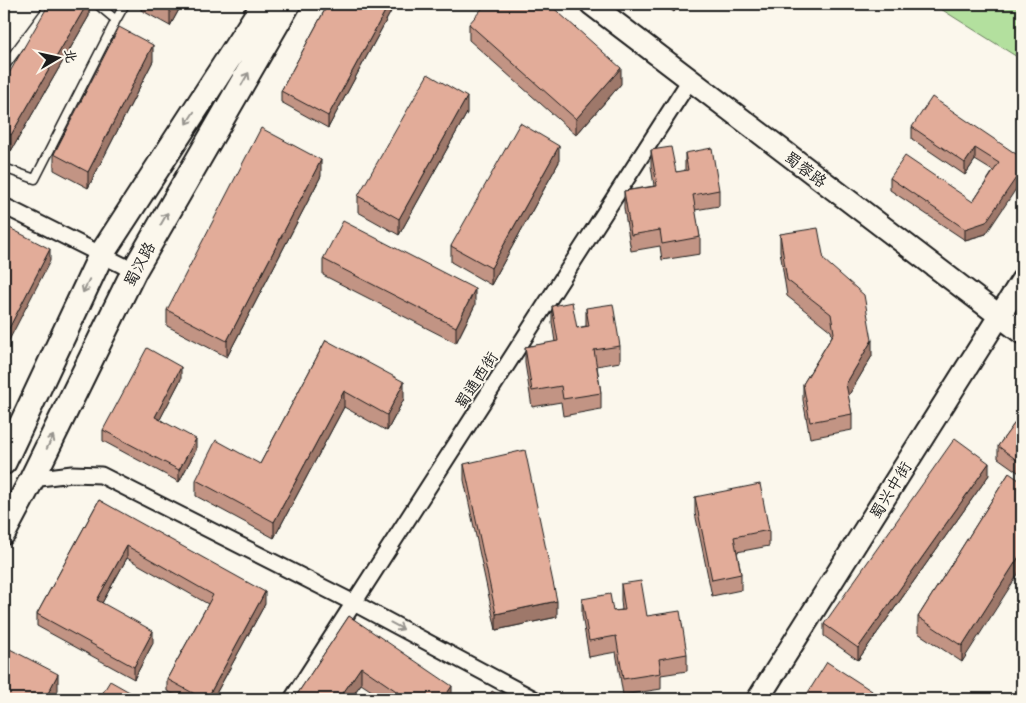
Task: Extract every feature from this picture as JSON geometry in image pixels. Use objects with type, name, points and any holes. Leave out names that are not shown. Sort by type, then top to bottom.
[{"type":"main road","points":[[4,462],[101,254],[264,4]]},
{"type":"main road","name":"蜀汉路","points":[[4,532],[134,271],[288,4]]},
{"type":"street","name":"蜀蓉路","points":[[591,4],[1022,333]]},
{"type":"street","name":"蜀通西街","points":[[292,699],[690,80]]},
{"type":"street","points":[[4,206],[134,271]]},
{"type":"street","name":"蜀兴中街","points":[[758,699],[1022,280]]},
{"type":"street","points":[[32,479],[72,474],[101,475],[354,603],[534,699]]},
{"type":"lane","points":[[4,67],[51,4]]},
{"type":"lane","points":[[97,4],[116,20]]},
{"type":"lane","points":[[4,168],[35,179],[125,4]]},
{"type":"green space","points":[[933,4],[1022,4],[1022,60]]},
{"type":"building","points":[[49,4],[87,4],[11,135],[4,130],[4,82]]},
{"type":"building","points":[[160,4],[174,4],[170,10]]},
{"type":"building","points":[[328,4],[389,4],[328,116],[281,91]]},
{"type":"building","points":[[486,4],[549,4],[621,68],[576,119],[469,24]]},
{"type":"building","points":[[119,27],[153,45],[88,172],[54,154]]},
{"type":"building","points":[[428,74],[467,97],[399,219],[358,196]]},
{"type":"building","points":[[932,97],[1022,158],[1022,169],[986,222],[965,229],[890,178],[905,156],[973,202],[999,163],[975,148],[965,163],[912,127]]},
{"type":"building","points":[[520,123],[559,146],[491,268],[451,246]]},
{"type":"building","points":[[261,128],[321,160],[227,341],[167,310]]},
{"type":"building","points":[[671,147],[676,172],[688,170],[685,153],[712,148],[719,190],[693,195],[700,237],[662,244],[660,230],[631,235],[624,191],[657,186],[651,150]]},
{"type":"building","points":[[343,221],[475,289],[456,327],[323,259]]},
{"type":"building","points":[[4,225],[50,249],[4,338]]},
{"type":"building","points":[[818,228],[824,260],[864,295],[872,340],[846,384],[852,414],[810,422],[803,384],[834,333],[831,314],[787,280],[780,234]]},
{"type":"building","points":[[572,302],[577,328],[589,326],[586,308],[613,304],[620,346],[594,350],[601,393],[563,399],[561,386],[532,391],[525,347],[558,341],[552,306]]},
{"type":"building","points":[[326,340],[404,382],[387,415],[344,391],[274,522],[196,480],[216,440],[260,464]]},
{"type":"building","points":[[147,348],[181,367],[155,417],[196,439],[179,470],[103,430]]},
{"type":"building","points":[[1022,413],[1022,464],[998,446]]},
{"type":"building","points":[[955,438],[989,463],[858,648],[824,624]]},
{"type":"building","points":[[525,450],[557,601],[496,614],[464,464]]},
{"type":"building","points":[[1009,473],[1022,482],[1022,552],[962,646],[918,617]]},
{"type":"building","points":[[760,484],[769,530],[734,537],[741,574],[712,580],[695,497]]},
{"type":"building","points":[[99,500],[265,592],[207,699],[167,679],[213,595],[127,546],[97,600],[153,631],[134,667],[37,614]]},
{"type":"building","points":[[641,581],[647,616],[680,611],[687,654],[659,659],[661,673],[623,679],[616,636],[589,641],[582,599],[610,594],[613,611],[625,610],[621,584]]},
{"type":"building","points":[[349,616],[452,686],[443,699],[408,699],[361,667],[339,699],[294,699]]},
{"type":"building","points":[[4,646],[58,674],[45,699],[4,699]]},
{"type":"building","points":[[827,662],[872,691],[867,699],[804,699]]},
{"type":"building","points":[[110,681],[142,699],[99,699]]},
{"type":"building","points":[[492,691],[505,699],[487,699]]}]
